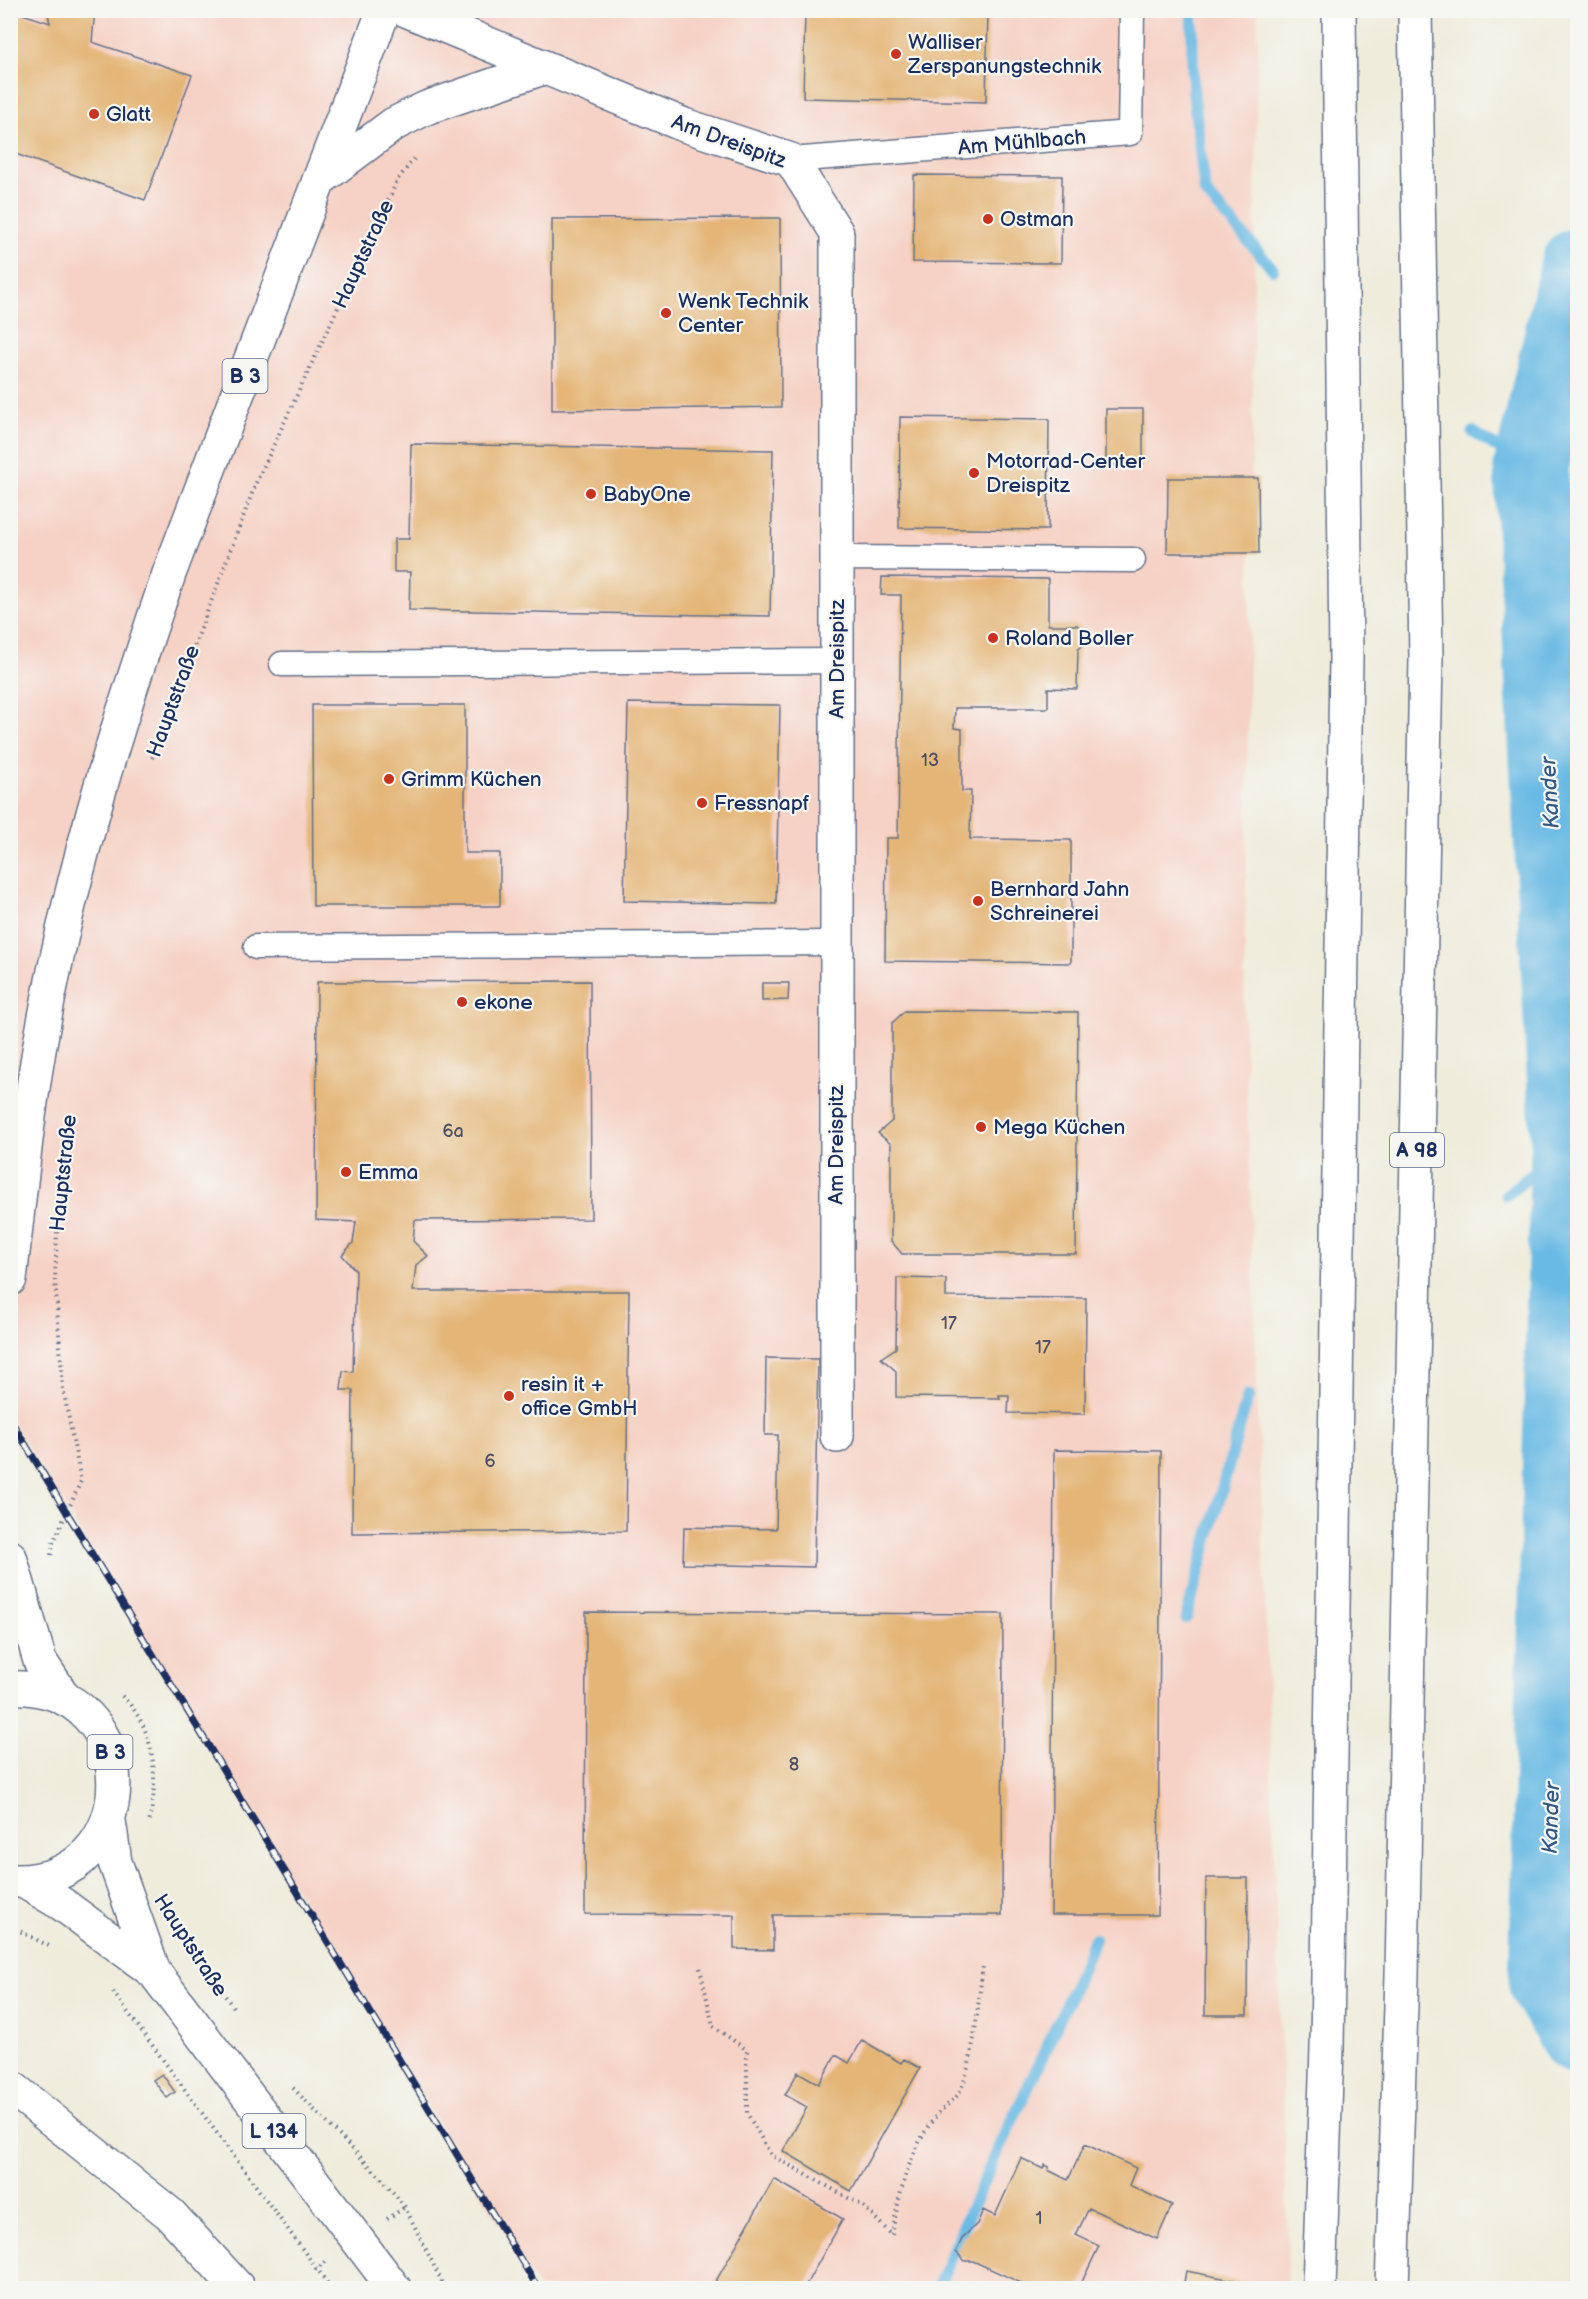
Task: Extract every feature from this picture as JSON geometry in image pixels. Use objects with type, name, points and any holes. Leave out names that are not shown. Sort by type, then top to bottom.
[{"type":"main road","name":"Hauptstraße","points":[[10,1279],[22,1171],[44,1022],[95,807],[137,664],[170,571],[384,10]]},
{"type":"main road","name":"Am Dreispitz","points":[[406,10],[684,125],[791,160],[837,233],[837,1436]]},
{"type":"main road","points":[[1319,2289],[1327,2048],[1346,658],[1339,10]]},
{"type":"main road","name":"A 98","points":[[1392,2289],[1402,1964],[1426,657],[1415,10]]},
{"type":"main road","points":[[319,180],[394,124],[426,108],[543,68]]},
{"type":"main road","name":"Hauptstraße","points":[[10,1557],[40,1661],[65,1699]]},
{"type":"main road","name":"Hauptstraße","points":[[10,1688],[45,1691],[65,1699],[82,1710],[106,1743],[116,1782],[109,1821],[115,1862],[154,1972]]},
{"type":"main road","name":"Hauptstraße","points":[[18,1882],[52,1876],[76,1864],[100,1837],[109,1821]]},
{"type":"main road","name":"Hauptstraße","points":[[18,1882],[63,1904],[154,1972],[394,2289]]},
{"type":"main road","points":[[10,2086],[170,2214],[238,2289]]},
{"type":"lane","name":"Am Mühlbach","points":[[791,160],[1130,133],[1132,10]]},
{"type":"lane","points":[[837,558],[1133,560]]},
{"type":"lane","points":[[282,664],[837,661]]},
{"type":"lane","points":[[256,947],[836,943]]},
{"type":"path","name":"Hauptstraße","points":[[151,760],[256,483],[398,179],[436,132],[426,108]]},
{"type":"path","name":"Hauptstraße","points":[[51,1559],[53,1543],[81,1481],[63,1388],[55,1280],[57,1226]]},
{"type":"path","points":[[120,1694],[128,1701],[144,1730],[155,1764],[156,1796],[149,1826]]},
{"type":"path","points":[[10,1926],[56,1949]]},
{"type":"path","name":"Hauptstraße","points":[[181,1933],[239,2016]]},
{"type":"path","points":[[700,1968],[713,2026],[747,2050],[747,2113],[771,2155],[863,2206],[892,2235],[897,2205],[921,2138],[936,2116],[958,2094],[968,2064],[983,1967]]},
{"type":"path","points":[[104,1984],[112,1991],[331,2289]]},
{"type":"path","points":[[285,2079],[382,2179],[405,2207],[445,2289]]},
{"type":"shaded area","points":[[10,11],[1258,11],[1244,1018],[1288,2239],[1286,2288],[538,2288],[11,1419]]},
{"type":"building","name":"Glatt","points":[[10,10],[50,23],[47,10],[95,10],[92,42],[192,75],[145,200],[10,152]]},
{"type":"building","name":"Walliser Zerspanungstechnik","points":[[805,10],[988,10],[986,102],[803,98]]},
{"type":"building","name":"Ostman","points":[[914,175],[1062,176],[1061,263],[913,262]]},
{"type":"building","name":"Wenk Technik Center","points":[[780,218],[781,407],[552,410],[552,219]]},
{"type":"building","points":[[1106,409],[1143,409],[1143,465],[1106,465]]},
{"type":"building","name":"Motorrad-Center Dreispitz","points":[[900,417],[1049,419],[1048,530],[899,528]]},
{"type":"building","name":"BabyOne","points":[[411,444],[773,450],[770,616],[409,610],[410,572],[394,572],[394,539],[409,539]]},
{"type":"building","points":[[1168,478],[1258,478],[1259,553],[1167,553]]},
{"type":"building","points":[[882,577],[1048,579],[1048,625],[1077,625],[1085,633],[1085,643],[1078,650],[1077,689],[1048,688],[1048,708],[955,708],[954,728],[962,729],[962,791],[971,791],[970,839],[1071,840],[1071,963],[885,961],[886,838],[898,838],[901,595],[881,595]]},
{"type":"building","name":"Fressnapf","points":[[628,703],[780,705],[776,904],[624,901]]},
{"type":"building","name":"Grimm Küchen","points":[[312,705],[465,705],[465,853],[500,853],[500,906],[313,906]]},
{"type":"building","points":[[590,981],[591,1219],[415,1220],[413,1241],[428,1256],[416,1265],[413,1291],[629,1291],[626,1531],[352,1533],[353,1390],[341,1390],[343,1371],[353,1372],[356,1271],[342,1255],[353,1243],[356,1222],[316,1220],[317,982]]},
{"type":"building","points":[[762,983],[789,983],[788,1000],[762,1001]]},
{"type":"building","name":"Mega Küchen","points":[[905,1011],[1078,1012],[1076,1254],[902,1254],[891,1241],[891,1144],[878,1133],[892,1121],[892,1023]]},
{"type":"building","points":[[897,1278],[946,1279],[946,1297],[1086,1298],[1085,1414],[1008,1413],[1009,1395],[999,1395],[1000,1398],[896,1397],[896,1371],[881,1358],[896,1348]]},
{"type":"building","points":[[766,1358],[818,1359],[814,1567],[683,1564],[684,1527],[776,1529],[778,1435],[765,1435]]},
{"type":"building","points":[[1054,1450],[1161,1451],[1158,1915],[1051,1915]]},
{"type":"building","points":[[586,1612],[1003,1614],[1002,1915],[773,1915],[773,1950],[734,1949],[734,1915],[585,1914]]},
{"type":"building","points":[[1206,1878],[1248,1878],[1247,2015],[1205,2015]]},
{"type":"building","points":[[862,2040],[901,2063],[904,2059],[920,2068],[851,2191],[783,2151],[807,2107],[785,2095],[798,2072],[819,2084],[836,2055],[849,2063]]},
{"type":"building","points":[[162,2074],[175,2092],[167,2098],[153,2080]]},
{"type":"building","points":[[1085,2144],[1136,2168],[1129,2185],[1172,2205],[1157,2239],[1089,2208],[1076,2235],[1099,2246],[1079,2288],[1032,2288],[973,2261],[965,2261],[956,2252],[963,2237],[977,2224],[983,2210],[995,2216],[1021,2158],[1043,2169],[1045,2165],[1049,2167],[1048,2170],[1068,2180]]},
{"type":"building","points":[[774,2179],[843,2219],[804,2288],[712,2288]]},
{"type":"building","points":[[1186,2271],[1249,2283],[1248,2288],[1183,2288]]},
{"type":"waterway","points":[[1192,10],[1193,89],[1205,192],[1273,269]]},
{"type":"waterway","name":"Kander","points":[[1578,265],[1531,468],[1568,1146],[1546,1984],[1578,2038]]},
{"type":"waterway","points":[[1473,432],[1531,468]]},
{"type":"waterway","points":[[1506,1195],[1568,1146]]},
{"type":"waterway","points":[[1186,1618],[1248,1396]]},
{"type":"waterway","points":[[938,2288],[975,2200],[1056,2027],[1094,1939]]},
{"type":"railway","points":[[10,1419],[538,2288]]},
{"type":"place","name":"Walliser Zerspanungstechnik","points":[[896,54]]},
{"type":"place","name":"Glatt","points":[[94,114]]},
{"type":"place","name":"Ostman","points":[[988,219]]},
{"type":"place","name":"Wenk Technik Center","points":[[666,313]]},
{"type":"place","name":"Motorrad-Center Dreispitz","points":[[974,473]]},
{"type":"place","name":"BabyOne","points":[[591,494]]},
{"type":"place","name":"Roland Boller","points":[[993,638]]},
{"type":"place","name":"Grimm Küchen","points":[[389,779]]},
{"type":"place","name":"Fressnapf","points":[[702,803]]},
{"type":"place","name":"Bernhard Jahn Schreinerei","points":[[978,901]]},
{"type":"place","name":"ekone","points":[[462,1002]]},
{"type":"place","name":"Mega Küchen","points":[[981,1127]]},
{"type":"place","name":"Emma","points":[[346,1172]]},
{"type":"place","name":"resin it + office GmbH","points":[[509,1396]]}]
